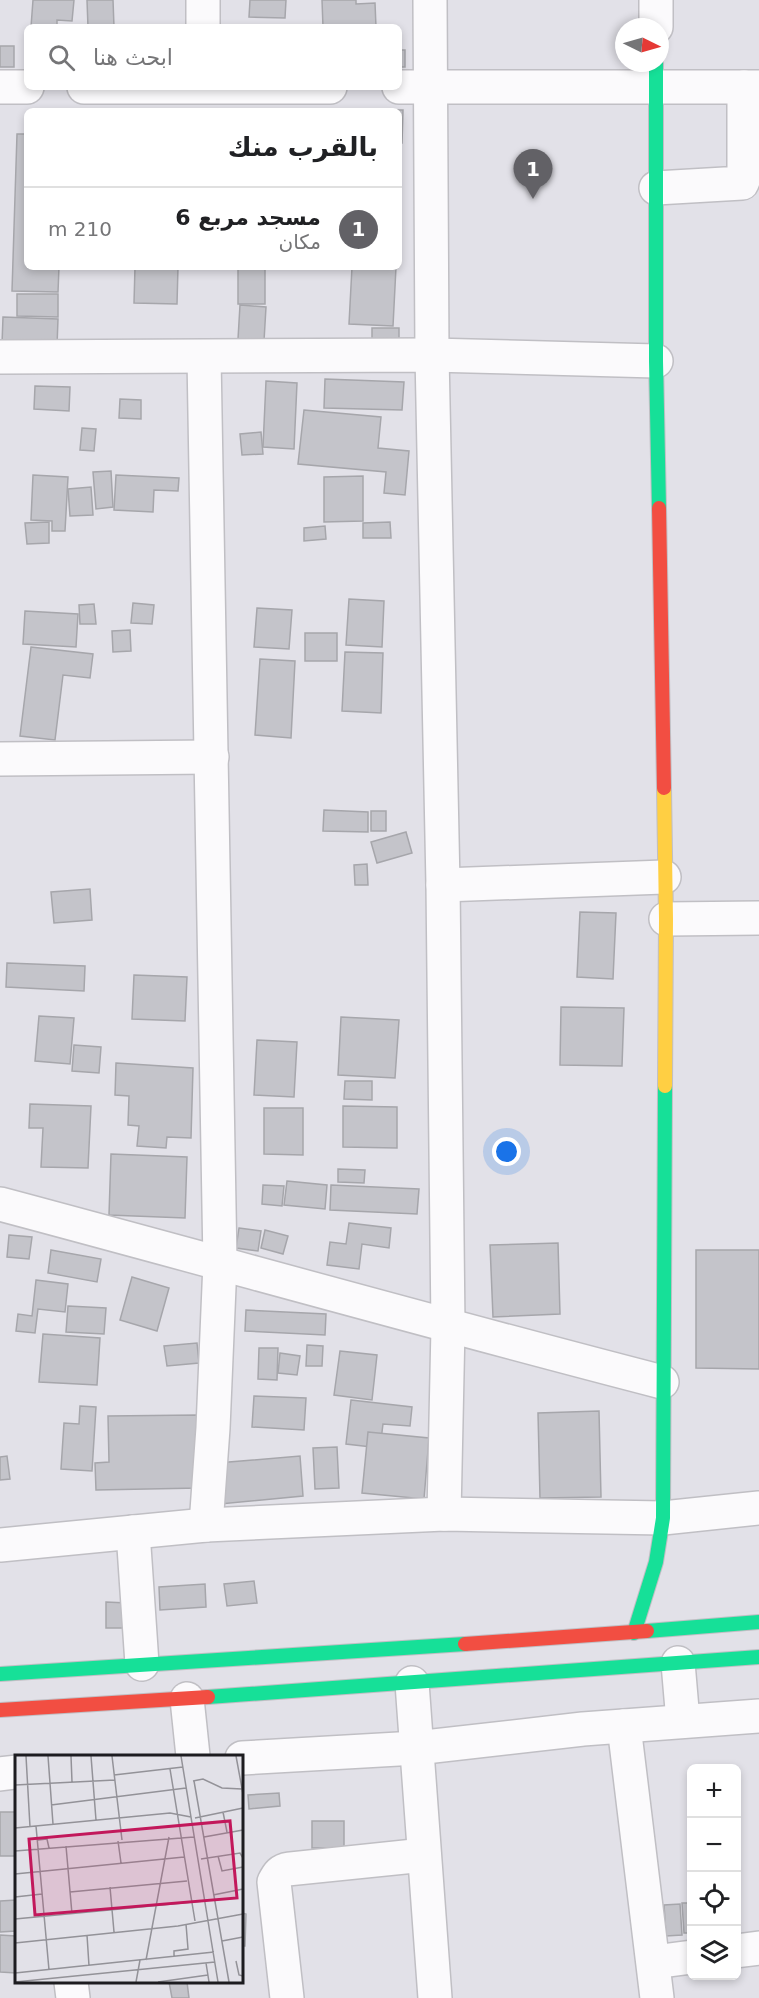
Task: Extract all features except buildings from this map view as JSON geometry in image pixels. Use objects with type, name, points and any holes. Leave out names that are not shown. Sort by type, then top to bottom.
[{"type":"main road","points":[[634,1633],[657,1563],[663,1518],[666,919],[656,361],[657,75]]},
{"type":"main road","points":[[0,1674],[63,1672],[142,1664],[634,1633],[759,1622]]},
{"type":"main road","points":[[0,1710],[187,1699],[759,1657]]},
{"type":"street","points":[[203,0],[203,24]]},
{"type":"street","points":[[430,0],[432,355],[443,885],[448,1327],[444,1514]]},
{"type":"street","points":[[656,0],[656,18]]},
{"type":"street","points":[[402,87],[657,75],[752,87],[742,183],[657,188]]},
{"type":"street","points":[[0,87],[24,87]]},
{"type":"street","points":[[0,357],[432,355],[656,361]]},
{"type":"street","points":[[204,357],[220,1263],[213,1428],[206,1525]]},
{"type":"street","points":[[0,759],[212,757]]},
{"type":"street","points":[[443,885],[664,877]]},
{"type":"street","points":[[666,919],[759,918]]},
{"type":"street","points":[[0,1204],[448,1327],[662,1382]]},
{"type":"street","points":[[0,1545],[206,1525],[444,1514],[663,1518],[759,1508]]},
{"type":"street","points":[[133,1532],[142,1664]]},
{"type":"street","points":[[678,1663],[683,1721]]},
{"type":"street","points":[[412,1683],[435,1998]]},
{"type":"street","points":[[187,1699],[193,1755]]},
{"type":"street","points":[[243,1758],[416,1748],[624,1726],[759,1716]]},
{"type":"street","points":[[624,1726],[657,1998]]},
{"type":"street","points":[[0,1774],[15,1772]]},
{"type":"street","points":[[287,1998],[274,1882],[278,1874],[282,1870],[289,1869],[424,1855]]},
{"type":"street","points":[[741,1950],[759,1948]]},
{"type":"street","points":[[654,1962],[687,1958]]},
{"type":"street","points":[[71,1983],[73,1998]]},
{"type":"traffic: fast","points":[[656,72],[656,361],[659,508]]},
{"type":"traffic: fast","points":[[634,1633],[656,1562],[663,1518],[665,1086]]},
{"type":"traffic: fast","points":[[647,1631],[759,1622]]},
{"type":"traffic: fast","points":[[0,1674],[465,1644]]},
{"type":"traffic: fast","points":[[208,1697],[759,1657]]},
{"type":"traffic: slow","points":[[664,788],[665,1086]]},
{"type":"traffic: jam","points":[[659,508],[664,788]]},
{"type":"traffic: jam","points":[[465,1644],[647,1631]]},
{"type":"traffic: jam","points":[[0,1710],[208,1697]]},
{"type":"place","name":"مسجد مربع 6","points":[[533,199]]}]
